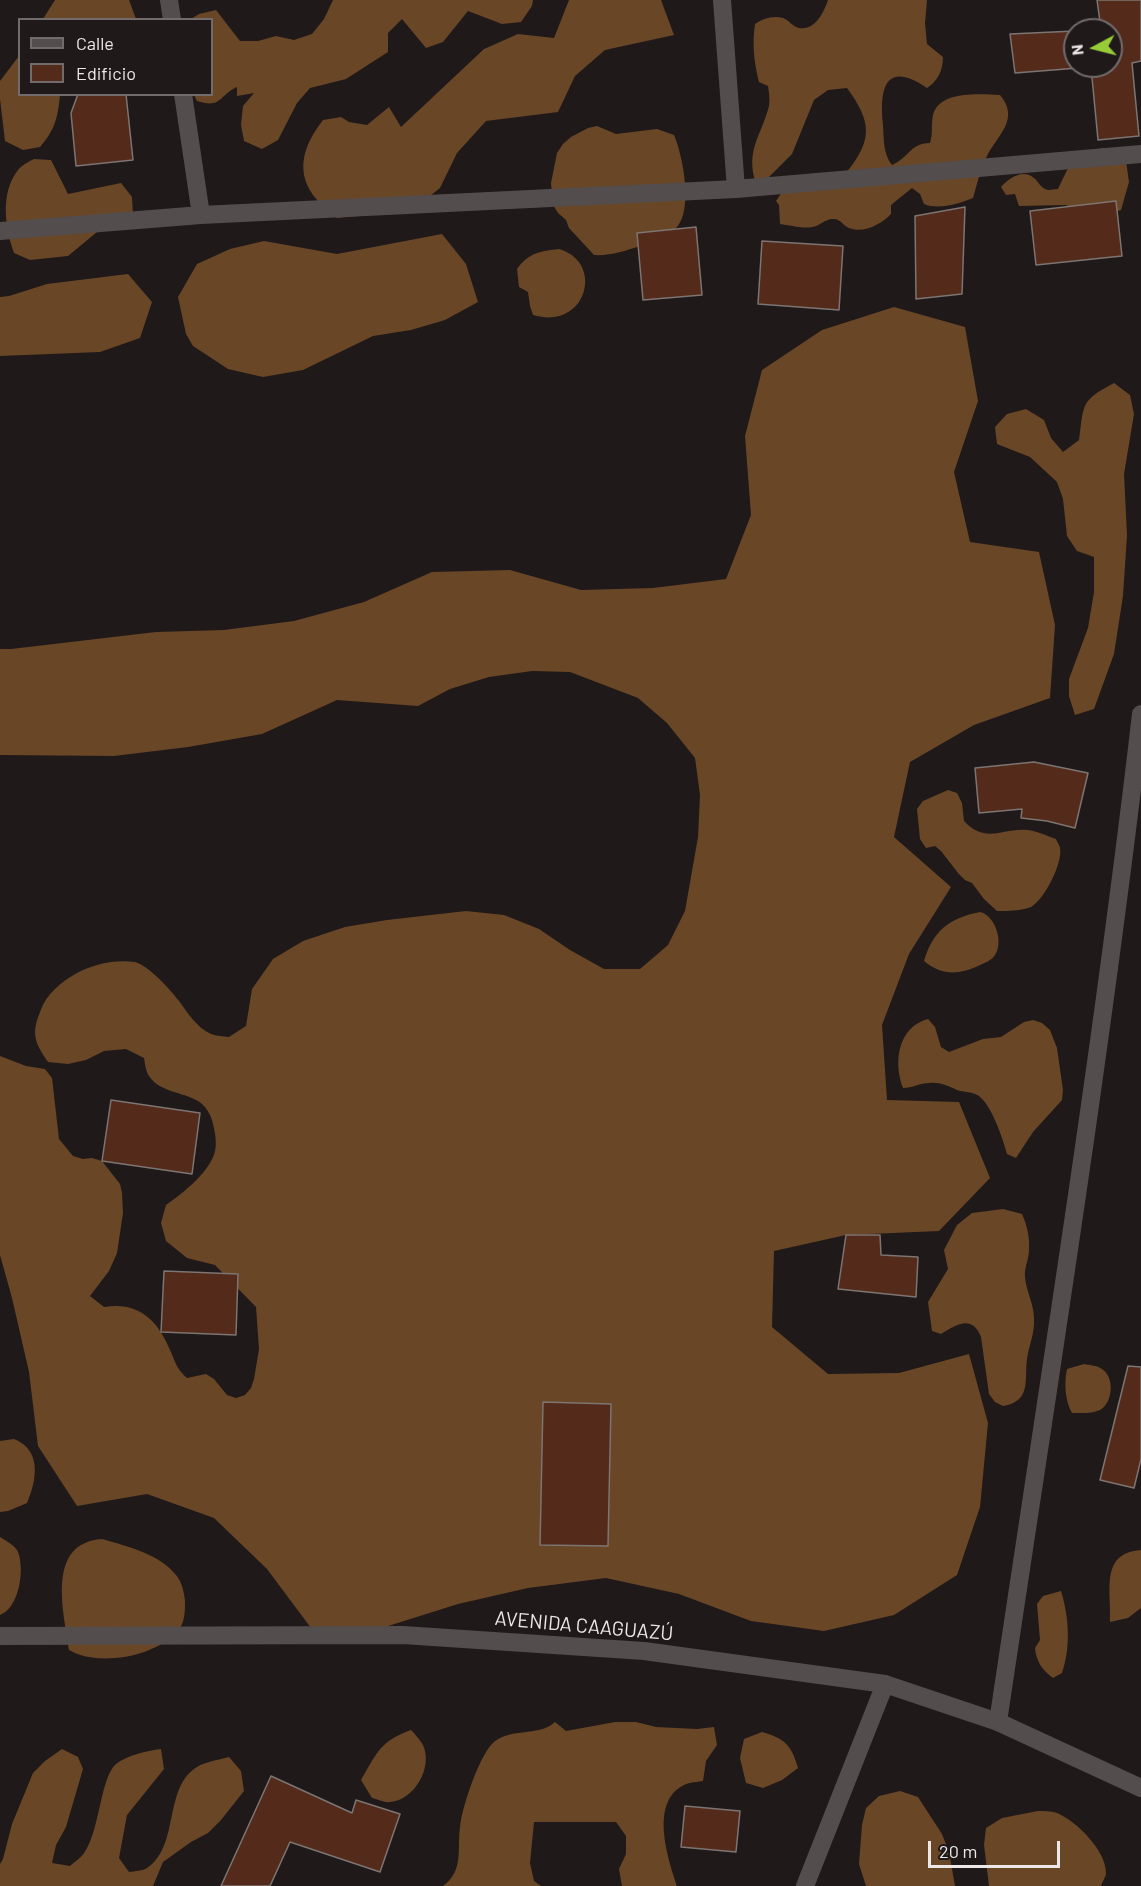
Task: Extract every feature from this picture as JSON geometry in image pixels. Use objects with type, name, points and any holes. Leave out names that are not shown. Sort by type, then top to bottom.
[{"type":"street","points":[[169,0],[172,18]]},
{"type":"street","points":[[722,0],[736,189]]},
{"type":"street","points":[[183,96],[201,215]]},
{"type":"street","points":[[0,231],[201,215],[736,189],[1141,154]]},
{"type":"street","points":[[998,1722],[1073,1217],[1135,823],[1141,714]]},
{"type":"street","name":"AVENIDA CAAGUAZÚ","points":[[0,1636],[403,1635],[644,1652],[885,1684],[998,1722],[1141,1788]]},
{"type":"street","points":[[805,1886],[885,1684]]},
{"type":"shaded area","points":[[55,0],[129,0],[136,18],[44,18]]},
{"type":"shaded area","points":[[333,0],[533,0],[532,6],[521,22],[502,24],[468,11],[443,42],[426,48],[402,19],[388,33],[388,52],[346,79],[310,88],[297,103],[278,140],[262,149],[244,141],[241,125],[243,106],[254,93],[237,96],[237,87],[216,102],[197,101],[194,96],[213,96],[213,18],[193,18],[216,10],[240,41],[258,41],[276,36],[294,40],[312,34],[324,19]]},
{"type":"shaded area","points":[[569,0],[661,0],[674,35],[605,50],[575,76],[558,112],[486,121],[457,153],[440,188],[411,211],[337,218],[313,195],[304,175],[304,156],[307,146],[323,120],[341,117],[349,122],[367,125],[389,107],[401,127],[484,49],[518,34],[554,38]]},
{"type":"shaded area","points":[[828,0],[927,0],[925,23],[927,44],[943,57],[942,66],[937,79],[927,88],[913,80],[894,77],[884,89],[882,111],[884,146],[892,165],[918,145],[930,143],[933,115],[943,101],[962,95],[1000,95],[1008,112],[1005,128],[984,163],[973,198],[948,206],[930,206],[924,204],[920,194],[912,188],[891,205],[891,214],[887,218],[866,229],[854,230],[834,219],[808,227],[780,224],[779,205],[776,201],[791,179],[846,173],[865,141],[865,121],[847,88],[828,90],[814,100],[792,154],[765,181],[756,184],[752,162],[753,153],[766,117],[769,101],[768,86],[759,82],[756,67],[755,24],[764,19],[779,17],[799,28],[810,27],[821,15]]},
{"type":"shaded area","points":[[18,57],[18,96],[60,96],[57,117],[49,135],[40,147],[23,150],[5,141],[0,81]]},
{"type":"shaded area","points":[[597,126],[616,134],[657,129],[674,135],[681,156],[685,182],[685,208],[677,227],[655,240],[606,255],[594,255],[569,228],[566,220],[553,205],[551,183],[557,153],[563,144],[588,128]]},
{"type":"shaded area","points":[[1102,148],[1111,148],[1126,161],[1129,182],[1121,210],[1112,213],[1083,214],[1066,205],[1019,206],[1015,194],[1006,195],[1001,187],[1012,178],[1025,174],[1030,175],[1048,190],[1058,189],[1074,161]]},
{"type":"shaded area","points":[[34,159],[51,160],[68,194],[121,183],[132,197],[133,216],[97,232],[68,256],[30,260],[14,253],[8,232],[6,200],[12,179],[18,170]]},
{"type":"shaded area","points":[[442,234],[466,264],[478,302],[445,320],[411,330],[373,336],[303,370],[263,377],[228,369],[193,346],[186,334],[178,297],[197,264],[230,249],[264,241],[337,254]]},
{"type":"shaded area","points":[[559,249],[573,256],[582,267],[585,280],[584,293],[577,305],[566,313],[552,317],[533,315],[528,292],[519,287],[517,269],[526,259],[535,254]]},
{"type":"shaded area","points":[[128,274],[152,302],[140,338],[100,352],[0,356],[0,297],[47,284]]},
{"type":"shaded area","points":[[894,307],[965,327],[978,401],[954,472],[970,542],[1039,552],[1055,625],[1050,698],[974,725],[910,762],[894,837],[951,887],[909,954],[882,1025],[887,1100],[959,1102],[990,1178],[939,1231],[846,1235],[774,1251],[772,1327],[828,1374],[899,1373],[969,1354],[988,1423],[980,1507],[957,1575],[894,1615],[824,1631],[751,1621],[679,1594],[606,1578],[528,1588],[458,1604],[385,1627],[311,1628],[267,1569],[214,1518],[147,1494],[77,1506],[38,1446],[29,1372],[0,1255],[0,1056],[26,1066],[45,1069],[52,1078],[59,1139],[73,1156],[102,1161],[120,1184],[123,1213],[117,1253],[109,1271],[90,1296],[104,1307],[127,1307],[145,1315],[165,1339],[178,1368],[187,1378],[206,1374],[214,1379],[227,1395],[236,1398],[245,1395],[251,1388],[259,1349],[256,1307],[215,1265],[187,1258],[166,1241],[161,1223],[166,1205],[202,1174],[212,1159],[216,1148],[216,1138],[208,1111],[198,1101],[165,1089],[153,1081],[147,1072],[144,1058],[126,1049],[104,1051],[86,1060],[68,1064],[48,1062],[37,1044],[35,1032],[40,1012],[50,994],[65,980],[90,967],[113,962],[135,962],[159,978],[201,1028],[213,1035],[229,1037],[246,1026],[252,989],[273,959],[303,941],[345,927],[466,911],[504,915],[539,929],[604,969],[640,969],[668,945],[685,911],[698,837],[700,795],[695,758],[667,723],[638,698],[570,672],[532,671],[489,677],[450,689],[418,706],[337,700],[262,734],[188,747],[114,756],[0,755],[0,649],[156,632],[224,630],[294,621],[364,602],[432,572],[510,570],[581,590],[653,588],[726,579],[751,515],[745,436],[762,370],[822,330]]},
{"type":"shaded area","points":[[1114,383],[1130,395],[1134,414],[1124,474],[1127,535],[1123,596],[1114,654],[1094,709],[1075,715],[1069,696],[1069,679],[1088,628],[1094,592],[1094,557],[1077,551],[1067,536],[1063,499],[1057,482],[1030,457],[997,444],[995,427],[1007,414],[1026,409],[1044,420],[1051,438],[1063,452],[1079,440],[1083,411],[1089,399]]},
{"type":"shaded area","points":[[948,790],[957,793],[962,803],[964,821],[980,832],[988,834],[1028,830],[1056,839],[1060,847],[1059,863],[1047,889],[1031,907],[997,911],[972,883],[958,873],[941,851],[935,846],[926,848],[920,839],[917,809],[923,801]]},
{"type":"shaded area","points":[[980,912],[994,923],[998,936],[998,950],[992,958],[958,972],[937,969],[924,961],[932,942],[944,927],[959,918]]},
{"type":"shaded area","points":[[928,1019],[935,1027],[941,1047],[949,1052],[983,1039],[1001,1037],[1024,1022],[1033,1020],[1042,1023],[1050,1030],[1057,1048],[1063,1090],[1062,1100],[1033,1132],[1016,1158],[1007,1154],[993,1115],[977,1095],[937,1083],[903,1088],[898,1067],[900,1047],[910,1030],[918,1023]]},
{"type":"shaded area","points":[[1003,1209],[1022,1214],[1027,1227],[1029,1253],[1025,1277],[1034,1313],[1034,1323],[1023,1394],[1019,1400],[1003,1406],[995,1402],[989,1394],[981,1337],[977,1330],[973,1326],[963,1324],[952,1327],[941,1334],[932,1331],[928,1302],[948,1269],[944,1250],[957,1225],[972,1213]]},
{"type":"shaded area","points":[[1084,1364],[1098,1367],[1106,1373],[1111,1384],[1110,1396],[1108,1402],[1100,1410],[1090,1413],[1072,1413],[1066,1392],[1067,1369]]},
{"type":"shaded area","points":[[14,1439],[29,1450],[35,1466],[35,1476],[27,1503],[0,1512],[0,1441]]},
{"type":"shaded area","points":[[0,1537],[17,1550],[21,1568],[16,1597],[7,1611],[0,1615]]},
{"type":"shaded area","points":[[102,1539],[152,1556],[169,1568],[180,1581],[185,1601],[185,1613],[182,1625],[167,1641],[154,1648],[125,1657],[95,1658],[69,1650],[62,1600],[65,1566],[72,1553],[84,1543]]},
{"type":"shaded area","points":[[1141,1550],[1141,1608],[1128,1618],[1110,1622],[1110,1576],[1113,1566],[1119,1558]]},
{"type":"shaded area","points":[[1061,1591],[1066,1611],[1067,1653],[1062,1673],[1053,1678],[1040,1665],[1036,1653],[1035,1648],[1040,1640],[1037,1604],[1043,1596]]},
{"type":"shaded area","points":[[555,1722],[566,1731],[615,1722],[636,1722],[656,1727],[697,1729],[714,1727],[717,1745],[706,1761],[703,1781],[684,1785],[673,1793],[667,1804],[664,1832],[669,1861],[677,1886],[622,1886],[619,1869],[626,1854],[626,1836],[616,1822],[534,1822],[530,1863],[534,1881],[541,1886],[443,1886],[450,1880],[457,1867],[464,1808],[471,1784],[486,1752],[498,1739],[540,1730]]},
{"type":"shaded area","points":[[411,1730],[423,1745],[425,1754],[426,1763],[420,1781],[414,1789],[399,1800],[388,1802],[372,1798],[361,1780],[380,1749],[392,1739]]},
{"type":"shaded area","points":[[762,1732],[782,1740],[790,1748],[798,1768],[782,1780],[763,1788],[746,1783],[740,1758],[744,1739]]},
{"type":"shaded area","points":[[62,1749],[78,1757],[83,1769],[66,1827],[56,1845],[52,1863],[70,1866],[83,1855],[94,1832],[106,1781],[116,1764],[132,1756],[161,1749],[164,1769],[127,1815],[119,1858],[129,1872],[145,1869],[157,1859],[164,1847],[178,1791],[194,1769],[229,1757],[241,1771],[244,1791],[208,1833],[163,1862],[153,1886],[0,1886],[0,1864],[12,1824],[33,1773]]},
{"type":"shaded area","points":[[900,1791],[918,1797],[942,1834],[949,1852],[955,1886],[866,1886],[859,1864],[862,1825],[866,1808],[879,1796]]},
{"type":"shaded area","points":[[1038,1811],[1055,1812],[1065,1817],[1089,1837],[1105,1864],[1106,1875],[1101,1886],[989,1886],[984,1845],[986,1828],[1002,1818]]},
{"type":"building","points":[[1097,0],[1141,0],[1141,61],[1132,63],[1139,136],[1098,140],[1092,78],[1123,78],[1123,18],[1099,18]]},
{"type":"building","points":[[1063,32],[1063,69],[1015,73],[1010,34]]},
{"type":"building","points":[[77,96],[126,96],[133,160],[76,166],[71,113]]},
{"type":"building","points":[[1116,201],[1122,256],[1036,265],[1030,211]]},
{"type":"building","points":[[965,207],[962,294],[916,299],[915,216]]},
{"type":"building","points":[[696,227],[702,295],[643,300],[637,233]]},
{"type":"building","points":[[762,241],[843,246],[839,310],[758,304]]},
{"type":"building","points":[[1034,762],[1088,773],[1075,828],[1021,818],[1022,809],[979,813],[975,768]]},
{"type":"building","points":[[111,1100],[200,1113],[192,1174],[102,1161]]},
{"type":"building","points":[[846,1235],[880,1235],[881,1255],[918,1257],[916,1297],[838,1289]]},
{"type":"building","points":[[164,1271],[238,1274],[236,1335],[161,1332]]},
{"type":"building","points":[[1128,1366],[1141,1367],[1141,1459],[1134,1488],[1100,1480]]},
{"type":"building","points":[[543,1402],[611,1404],[608,1546],[540,1545]]},
{"type":"building","points":[[271,1776],[352,1813],[356,1800],[400,1814],[380,1872],[290,1842],[270,1886],[221,1886]]},
{"type":"building","points":[[685,1806],[740,1811],[736,1852],[681,1847]]}]
